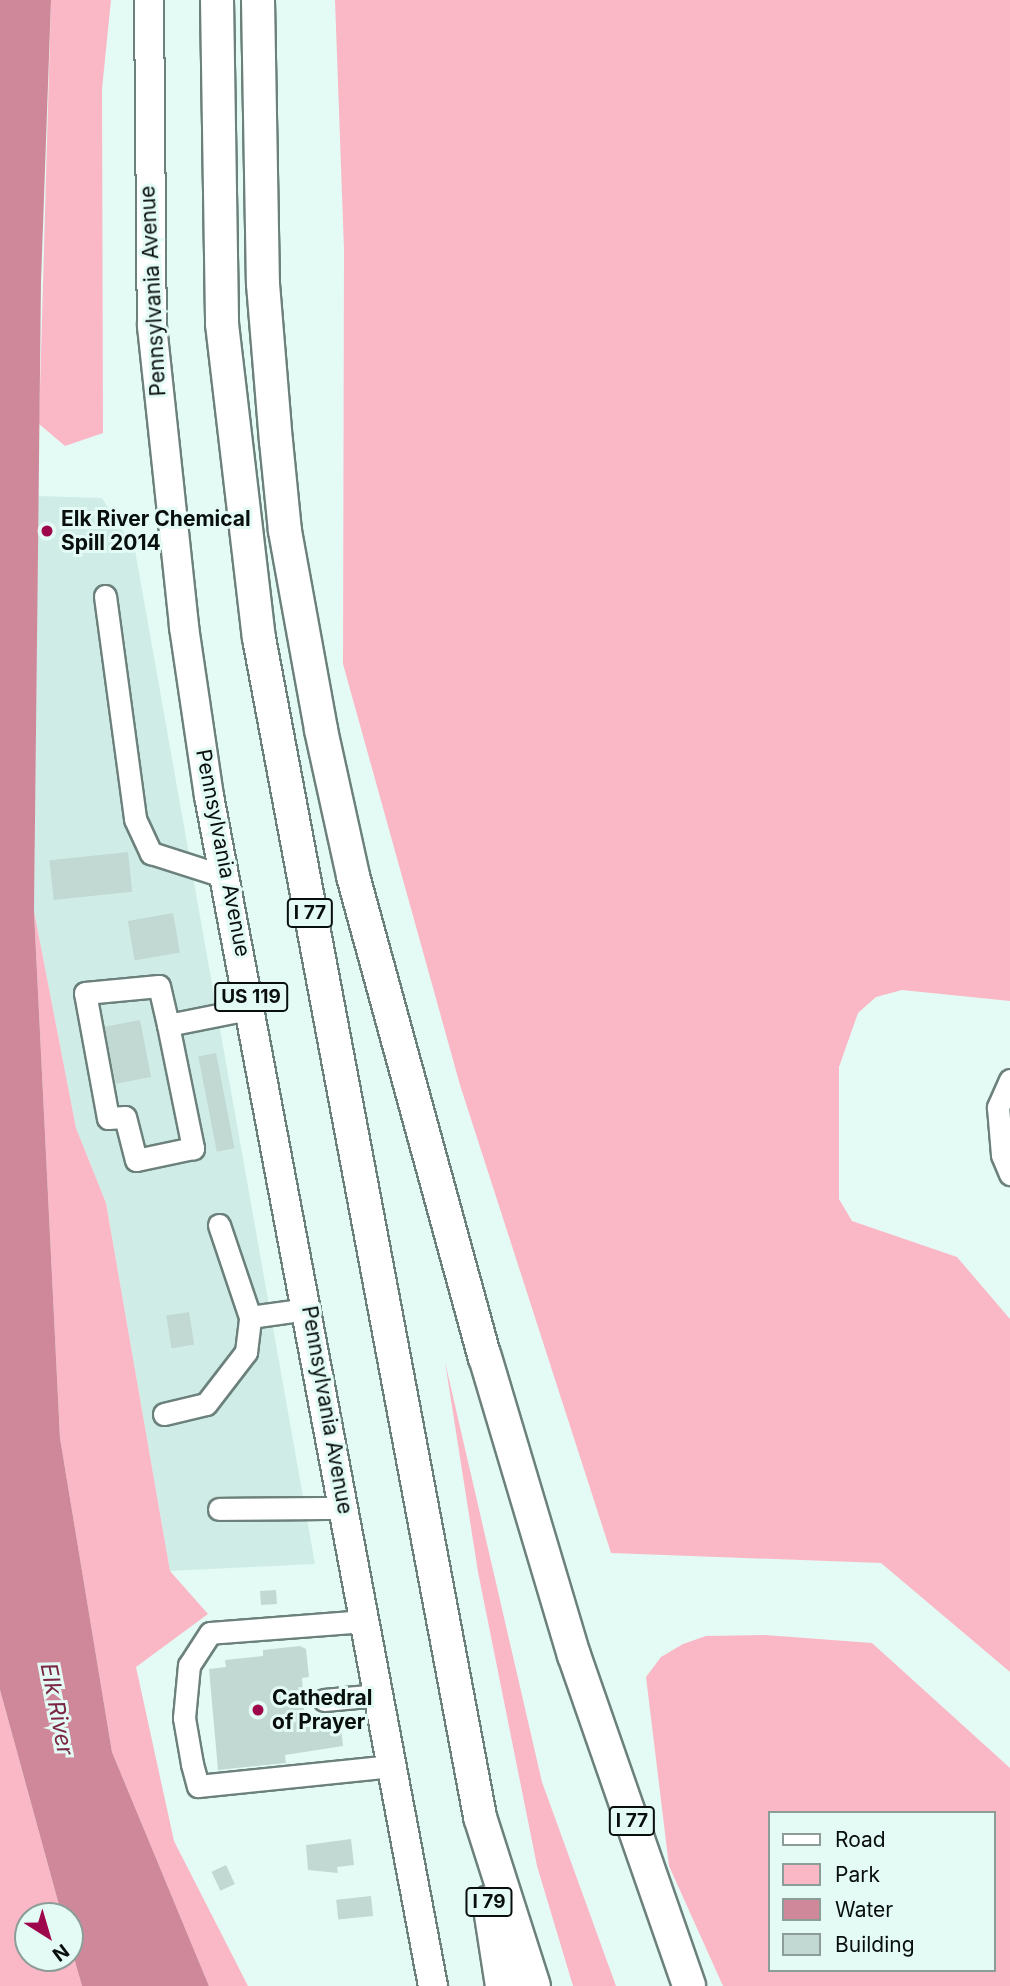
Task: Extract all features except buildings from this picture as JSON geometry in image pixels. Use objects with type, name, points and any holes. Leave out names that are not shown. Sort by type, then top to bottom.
[{"type":"highway","name":"I 77","points":[[217,0],[222,324],[259,638],[480,1817],[534,1986]]},
{"type":"highway","name":"I 77","points":[[258,0],[262,245],[276,442],[285,531],[321,730],[363,914],[575,1655],[689,1986]]},
{"type":"highway","points":[[575,1655],[666,1986]]},
{"type":"highway","name":"I 79","points":[[480,1817],[502,1986]]},
{"type":"main road","name":"Pennsylvania Avenue","points":[[149,0],[147,175],[165,483],[209,796],[253,1008],[433,1986]]},
{"type":"lane","points":[[105,596],[135,819],[151,853],[226,877]]},
{"type":"lane","points":[[159,986],[169,1025],[193,1148],[136,1160],[125,1117],[108,1118],[86,993],[159,986]]},
{"type":"lane","points":[[169,1025],[253,1008]]},
{"type":"lane","points":[[1010,1080],[998,1107],[1002,1155],[1010,1174]]},
{"type":"lane","points":[[164,1414],[206,1404],[246,1352],[250,1317],[219,1225]]},
{"type":"lane","points":[[250,1317],[308,1309]]},
{"type":"lane","points":[[219,1509],[345,1508]]},
{"type":"lane","points":[[365,1621],[210,1633],[189,1665],[184,1718],[192,1764],[198,1786],[392,1766]]},
{"type":"lane","points":[[324,1700],[379,1695]]},
{"type":"shaded area","points":[[38,496],[102,498],[135,550],[315,1564],[170,1571],[106,1203],[76,1128],[34,911]]},
{"type":"green space","points":[[51,0],[111,0],[102,89],[103,433],[65,446],[39,424]]},
{"type":"green space","points":[[335,0],[1010,0],[1010,1001],[902,990],[876,997],[858,1013],[839,1067],[839,1199],[852,1221],[957,1257],[1010,1319],[1010,1672],[881,1563],[611,1553],[460,1085],[343,664],[344,250]]},
{"type":"green space","points":[[34,911],[76,1128],[106,1203],[170,1571],[208,1614],[136,1667],[174,1841],[248,1986],[209,1986],[112,1752],[60,1438]]},
{"type":"green space","points":[[445,1362],[542,1782],[616,1986],[573,1986],[537,1866],[478,1572]]},
{"type":"green space","points":[[765,1635],[872,1643],[1010,1768],[1010,1986],[723,1986],[669,1866],[646,1677],[661,1657],[683,1644],[706,1636]]},
{"type":"green space","points":[[0,1690],[58,1902],[14,1902],[14,1972],[78,1972],[82,1986],[0,1986]]},
{"type":"water","name":"Elk River","points":[[0,0],[51,0],[41,282],[34,911],[60,1438],[112,1752],[209,1986],[82,1986],[78,1972],[84,1972],[84,1902],[58,1902],[0,1690]]},
{"type":"place","name":"Elk River Chemical Spill 2014","points":[[47,531]]},
{"type":"place","name":"Cathedral of Prayer","points":[[258,1710]]}]
